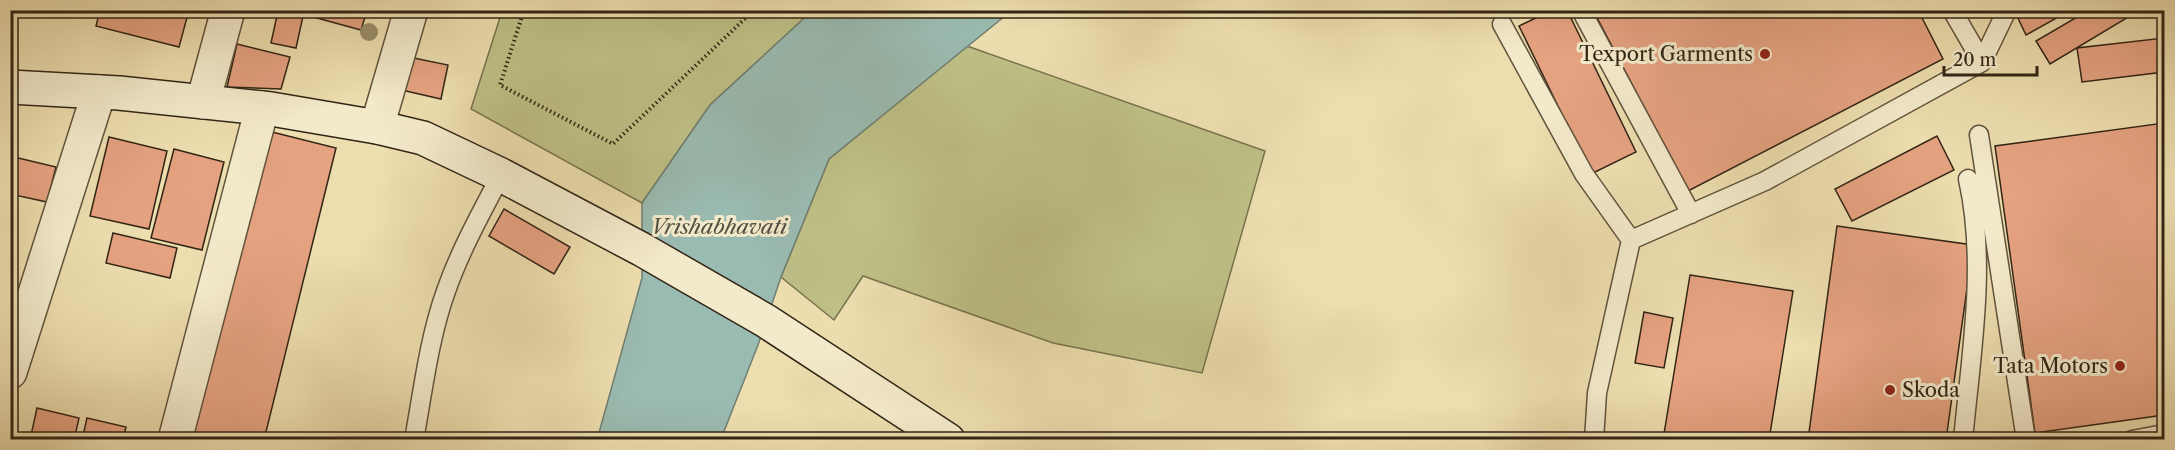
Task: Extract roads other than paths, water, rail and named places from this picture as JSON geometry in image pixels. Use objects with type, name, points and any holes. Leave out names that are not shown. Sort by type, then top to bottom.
[{"type":"street","points":[[203,102],[228,10]]},
{"type":"street","points":[[377,127],[411,10]]},
{"type":"street","points":[[10,87],[99,92],[262,108],[377,127],[423,138],[501,175],[641,249],[766,321],[948,440]]},
{"type":"street","points":[[10,372],[99,92]]},
{"type":"street","points":[[175,440],[262,108]]},
{"type":"lane","points":[[1581,10],[1691,214]]},
{"type":"lane","points":[[1952,10],[1982,62]]},
{"type":"lane","points":[[1631,240],[1765,181],[1982,62],[2007,10]]},
{"type":"lane","points":[[1502,24],[1584,174],[1631,240],[1597,393],[1594,440]]},
{"type":"lane","points":[[1979,135],[2026,440]]},
{"type":"lane","points":[[414,440],[445,292],[501,175]]},
{"type":"lane","points":[[1964,440],[1977,294],[1974,209],[1968,178]]},
{"type":"lane","points":[[2132,440],[2164,434]]},
{"type":"water","name":"Vrishabhavati","points":[[812,11],[1011,11],[829,159],[781,277],[758,345],[721,439],[597,440],[642,278],[642,203],[710,105]]},
{"type":"place","name":"Texport Garments","points":[[1765,54]]},
{"type":"place","name":"Tata Motors","points":[[2120,366]]},
{"type":"place","name":"Skoda","points":[[1890,390]]}]
